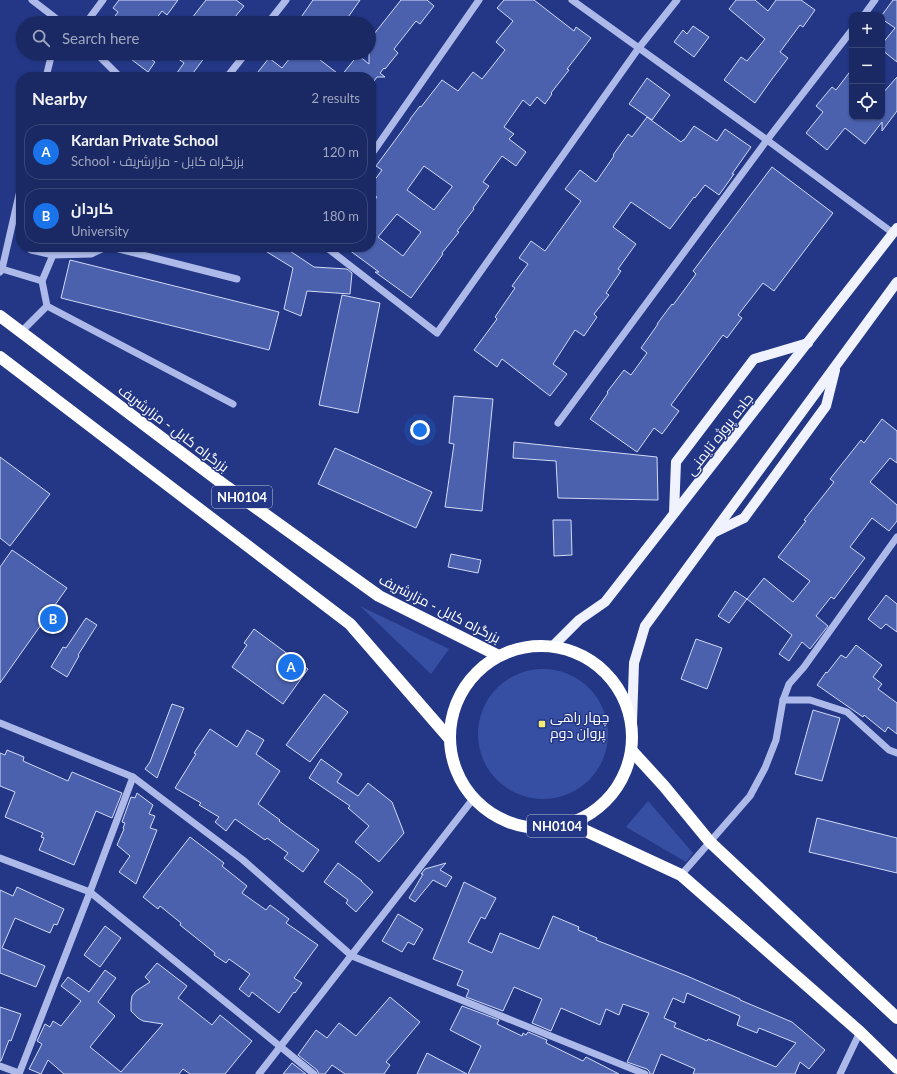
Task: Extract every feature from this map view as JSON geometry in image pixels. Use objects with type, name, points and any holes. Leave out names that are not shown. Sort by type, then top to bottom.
[{"type":"highway","name":"بزرگراه کابل - مزارشریف","points":[[0,316],[227,486],[379,596],[499,656]]},
{"type":"highway","name":"NH0104","points":[[0,357],[350,624],[449,738]]},
{"type":"highway","name":"NH0104","points":[[553,646],[590,659],[618,686],[632,722],[632,751],[621,782],[600,808],[571,824],[536,829],[501,820],[473,799],[455,770],[449,738],[455,705],[472,676],[499,656],[525,647],[553,646]]},
{"type":"highway","points":[[632,751],[664,786],[710,842],[897,1018]]},
{"type":"highway","name":"NH0104","points":[[571,824],[681,875],[860,1032],[897,1068]]},
{"type":"main road","name":"جاده پروژه تایمنی","points":[[553,646],[579,620],[605,602],[895,231]]},
{"type":"main road","points":[[632,722],[634,663],[645,626],[897,282]]},
{"type":"main road","points":[[674,513],[676,462],[754,359],[808,343]]},
{"type":"main road","points":[[713,533],[744,518],[822,412],[826,406],[837,364]]},
{"type":"street","points":[[32,0],[52,16]]},
{"type":"street","points":[[91,16],[103,0]]},
{"type":"street","points":[[273,16],[286,0]]},
{"type":"street","points":[[376,148],[480,0]]},
{"type":"street","points":[[572,0],[895,231]]},
{"type":"street","points":[[333,252],[438,333],[638,48],[676,0]]},
{"type":"street","points":[[866,12],[875,0]]},
{"type":"street","points":[[558,423],[767,140],[849,34]]},
{"type":"street","points":[[47,72],[50,60]]},
{"type":"street","points":[[103,60],[115,72]]},
{"type":"street","points":[[231,72],[240,60]]},
{"type":"street","points":[[16,207],[1,270],[42,281]]},
{"type":"street","points":[[40,252],[53,255],[91,254],[95,252]]},
{"type":"street","points":[[131,252],[237,279]]},
{"type":"street","points":[[47,306],[42,281],[53,255]]},
{"type":"street","points":[[21,332],[47,306]]},
{"type":"street","points":[[47,306],[233,404]]},
{"type":"street","points":[[681,875],[750,796],[765,768],[776,740],[783,700],[790,684],[897,537]]},
{"type":"street","points":[[783,700],[810,700],[847,712],[889,750],[897,753]]},
{"type":"street","points":[[0,723],[133,777],[243,860],[352,956],[645,1074]]},
{"type":"street","points":[[0,1066],[19,1074],[133,777]]},
{"type":"street","points":[[259,1074],[473,799]]},
{"type":"street","points":[[0,858],[90,892],[314,1074]]},
{"type":"street","points":[[840,1074],[860,1032]]},
{"type":"shaded area","points":[[360,606],[449,649],[431,674]]},
{"type":"shaded area","points":[[549,669],[574,676],[589,688],[601,703],[607,721],[607,747],[601,765],[589,780],[574,792],[556,798],[537,799],[512,792],[497,780],[485,765],[479,747],[478,728],[485,703],[497,688],[512,676],[530,670]]},
{"type":"shaded area","points":[[648,801],[693,853],[686,862],[626,827]]},
{"type":"building","points":[[119,0],[178,0],[167,15],[162,11],[158,16],[115,16],[118,12],[113,8]]},
{"type":"building","points":[[206,0],[236,0],[244,6],[236,16],[193,16]]},
{"type":"building","points":[[313,0],[360,0],[349,16],[302,16]]},
{"type":"building","points":[[401,0],[427,0],[434,6],[420,24],[416,21],[394,49],[398,53],[380,73],[385,77],[376,78],[376,72],[344,72],[354,60],[364,60],[369,64],[369,60],[376,60],[376,31]]},
{"type":"building","points":[[504,0],[534,0],[574,31],[576,27],[591,38],[567,69],[569,70],[551,93],[552,94],[545,104],[537,97],[530,106],[523,100],[504,127],[514,134],[509,139],[526,152],[516,166],[502,156],[483,182],[489,186],[457,231],[459,232],[442,253],[443,254],[411,298],[375,272],[379,272],[352,252],[376,252],[376,178],[382,170],[376,166],[410,119],[442,80],[458,91],[473,72],[482,79],[505,50],[496,42],[513,21],[497,8]],"holes":[[[424,166],[452,186],[434,210],[407,190]],[[397,214],[421,232],[403,256],[378,237]]]},
{"type":"building","points":[[736,0],[755,0],[768,11],[776,0],[801,0],[815,10],[803,27],[800,25],[780,52],[788,58],[755,103],[724,80],[741,57],[747,61],[765,39],[729,9]]},
{"type":"building","points":[[893,0],[897,0],[897,62],[885,52],[885,40],[895,28],[885,21],[884,12]]},
{"type":"building","points":[[693,26],[709,37],[694,57],[674,42],[683,30],[687,34]]},
{"type":"building","points":[[132,60],[152,60],[155,62],[148,72]]},
{"type":"building","points":[[180,60],[203,60],[194,72],[178,72],[184,63]]},
{"type":"building","points":[[267,60],[272,60],[282,68],[288,60],[320,60],[336,72],[258,72]]},
{"type":"building","points":[[849,73],[849,120],[885,120],[885,91],[897,77],[897,111],[882,131],[882,122],[865,144],[845,128],[827,150],[806,133],[823,112],[816,106],[832,87],[836,90]]},
{"type":"building","points":[[647,78],[670,95],[652,120],[629,104]]},
{"type":"building","points":[[647,117],[681,142],[694,126],[717,141],[725,129],[751,147],[719,195],[705,185],[670,229],[631,202],[613,227],[636,244],[618,269],[621,271],[606,293],[609,295],[594,314],[597,317],[584,336],[575,330],[553,364],[567,374],[550,396],[502,359],[497,367],[474,350],[497,319],[495,317],[515,288],[512,286],[528,264],[519,258],[531,241],[545,251],[581,201],[565,189],[580,170],[596,182],[628,134],[632,137]]},
{"type":"building","points":[[772,167],[833,213],[774,291],[763,283],[738,315],[742,318],[727,338],[723,335],[671,405],[679,411],[662,434],[654,428],[637,452],[590,419],[608,393],[607,392],[624,370],[631,375],[647,353],[641,348],[657,324],[696,274],[693,271]]},
{"type":"building","points":[[267,252],[292,252],[314,267],[347,269],[352,273],[350,294],[307,291],[301,316],[284,309],[293,268]]},
{"type":"building","points":[[70,260],[279,312],[269,350],[61,298]]},
{"type":"building","points":[[342,295],[380,303],[358,413],[319,405]]},
{"type":"building","points":[[454,396],[493,399],[482,511],[445,507],[454,444],[449,443]]},
{"type":"building","points":[[882,419],[897,431],[897,463],[890,458],[870,482],[897,505],[897,521],[889,531],[872,518],[850,547],[865,558],[834,599],[831,597],[816,616],[828,626],[810,649],[802,642],[789,661],[779,654],[792,635],[747,599],[764,578],[793,602],[810,581],[778,557],[806,521],[804,520],[834,482],[830,479],[861,440],[864,443]]},
{"type":"building","points":[[514,442],[657,457],[658,500],[558,498],[556,461],[513,458]]},
{"type":"building","points":[[335,448],[432,492],[416,528],[318,484]]},
{"type":"building","points":[[0,457],[50,494],[10,546],[0,538]]},
{"type":"building","points":[[553,520],[571,520],[572,555],[554,556]]},
{"type":"building","points":[[12,550],[67,588],[0,683],[0,567]]},
{"type":"building","points":[[451,554],[481,560],[478,573],[448,567]]},
{"type":"building","points":[[735,591],[747,599],[729,623],[718,616]]},
{"type":"building","points":[[886,595],[897,604],[897,632],[886,624],[881,629],[868,619]]},
{"type":"building","points":[[86,618],[97,625],[78,655],[79,656],[67,677],[51,667],[63,647],[66,648]]},
{"type":"building","points":[[254,629],[308,669],[283,704],[232,667],[247,645],[244,643]]},
{"type":"building","points":[[696,639],[722,648],[707,689],[681,679]]},
{"type":"building","points":[[856,645],[882,665],[873,677],[882,684],[878,689],[897,703],[897,734],[888,727],[885,732],[864,715],[863,717],[817,685],[841,655],[846,658]]},
{"type":"building","points":[[324,694],[348,712],[310,762],[286,745]]},
{"type":"building","points":[[172,704],[184,708],[157,778],[145,769],[150,762]]},
{"type":"building","points":[[813,710],[840,718],[822,781],[795,774]]},
{"type":"building","points":[[210,729],[237,747],[247,730],[264,740],[256,754],[280,771],[258,804],[319,850],[303,872],[284,858],[288,853],[267,838],[265,840],[235,819],[226,831],[215,822],[219,817],[199,805],[201,803],[175,788],[196,754],[194,753]]},
{"type":"building","points":[[7,750],[24,757],[23,761],[68,781],[72,772],[122,793],[112,818],[96,811],[74,865],[39,850],[44,838],[41,837],[43,833],[5,817],[15,792],[0,786],[0,753],[5,755]]},
{"type":"building","points":[[321,759],[342,774],[337,782],[358,796],[368,783],[392,802],[404,833],[379,862],[355,842],[369,826],[348,808],[350,806],[309,778]]},
{"type":"building","points":[[137,793],[153,805],[149,814],[155,816],[150,828],[157,830],[136,884],[119,872],[130,856],[117,845],[124,829],[125,823],[122,822],[131,797],[135,798]]},
{"type":"building","points":[[817,818],[897,838],[897,873],[809,852]]},
{"type":"building","points":[[190,837],[224,863],[222,866],[247,886],[242,893],[266,910],[270,905],[289,919],[286,923],[318,945],[294,978],[302,983],[279,1013],[252,992],[249,997],[239,989],[250,974],[229,959],[226,963],[214,955],[215,953],[180,925],[181,923],[160,906],[158,909],[143,897]]},
{"type":"building","points":[[338,863],[362,881],[373,892],[356,912],[346,903],[348,900],[324,882]]},
{"type":"building","points":[[446,863],[440,870],[452,877],[446,887],[433,880],[415,902],[409,898],[425,869]]},
{"type":"building","points":[[464,882],[496,898],[485,919],[481,917],[468,942],[492,953],[500,933],[539,949],[553,916],[579,927],[578,930],[597,938],[596,940],[687,976],[792,1022],[825,1050],[809,1069],[800,1062],[795,1074],[693,1074],[695,1069],[661,1054],[653,1074],[650,1074],[647,1069],[627,1062],[649,1013],[623,1004],[619,1015],[606,1009],[600,1025],[561,1008],[551,1031],[532,1023],[542,999],[514,987],[503,1011],[466,997],[469,990],[457,985],[463,971],[433,959]],"holes":[[[687,993],[740,1016],[737,1025],[757,1033],[759,1028],[796,1043],[776,1067],[708,1039],[707,1041],[674,1027],[676,1023],[664,1018],[673,998],[684,1003]]]},
{"type":"building","points":[[17,887],[64,909],[57,925],[54,924],[50,933],[15,918],[2,948],[45,966],[36,987],[0,973],[0,890],[13,896]]},
{"type":"building","points":[[398,914],[423,929],[414,945],[408,942],[402,952],[382,941]]},
{"type":"building","points":[[105,926],[121,938],[100,967],[84,955]]},
{"type":"building","points":[[157,963],[187,986],[178,998],[212,1025],[220,1015],[252,1041],[225,1074],[190,1074],[183,1069],[179,1074],[64,1074],[48,1060],[41,1074],[29,1069],[42,1044],[37,1041],[45,1024],[50,1027],[53,1021],[61,1026],[81,1001],[61,986],[68,977],[89,992],[105,970],[116,978],[98,1002],[115,1016],[90,1047],[121,1072],[163,1024],[143,1021],[131,1011],[132,996],[136,991],[150,982],[145,977]]},
{"type":"building","points":[[390,997],[420,1022],[386,1062],[390,1065],[384,1074],[345,1074],[332,1065],[325,1074],[319,1074],[317,1070],[298,1055],[316,1030],[327,1038],[339,1023],[356,1036]]},
{"type":"building","points":[[462,1006],[499,1020],[497,1024],[522,1036],[523,1033],[526,1035],[528,1032],[547,1040],[546,1043],[583,1061],[586,1057],[619,1074],[468,1074],[481,1046],[450,1030]]},
{"type":"building","points":[[0,1007],[21,1014],[11,1041],[9,1040],[1,1061],[0,1061]]},
{"type":"building","points":[[427,1053],[467,1074],[417,1074]]},
{"type":"building","points":[[292,1063],[306,1074],[283,1074]]},
{"type":"place","name":"کاردان","points":[[53,619]]},
{"type":"place","name":"Kardan Private School","points":[[291,667]]},
{"type":"place","name":"چهار راهی پروان دوم","points":[[542,724]]}]
